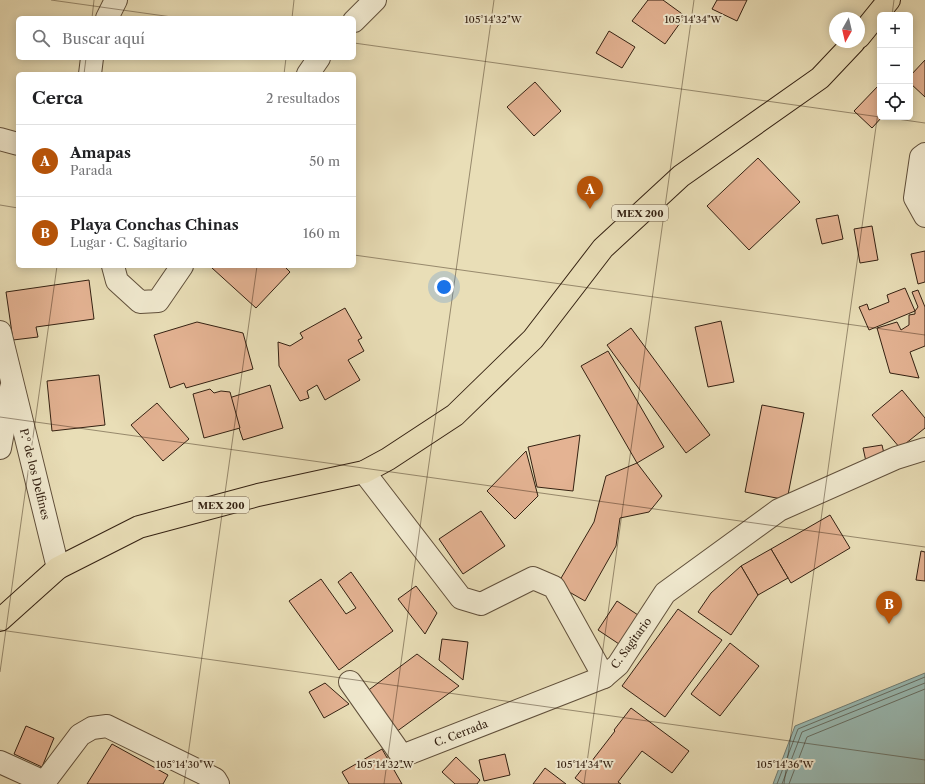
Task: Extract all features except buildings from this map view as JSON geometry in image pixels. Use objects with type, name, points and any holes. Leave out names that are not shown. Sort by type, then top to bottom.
[{"type":"highway","points":[[865,30],[889,0]]},
{"type":"highway","name":"MEX 200","points":[[0,620],[58,568],[139,527],[258,495],[364,472],[388,459],[455,415],[533,339],[603,248],[681,176],[820,78],[848,48]]},
{"type":"street","points":[[108,16],[116,0]]},
{"type":"street","points":[[356,19],[375,0]]},
{"type":"street","points":[[90,72],[92,60]]},
{"type":"street","points":[[309,72],[318,60]]},
{"type":"street","points":[[0,139],[16,143]]},
{"type":"street","points":[[925,154],[921,157],[915,198],[925,216]]},
{"type":"street","points":[[114,268],[118,281],[140,302],[158,301],[181,268]]},
{"type":"street","name":"P.º de los Delfines","points":[[0,332],[58,568]]},
{"type":"street","name":"P.º de los Delfines","points":[[0,448],[12,379]]},
{"type":"street","name":"C. Sagitario","points":[[364,472],[461,598],[481,604],[533,578],[554,587],[604,677],[618,665],[665,593],[779,510],[896,458],[925,449]]},
{"type":"street","name":"C. Cerrada","points":[[350,682],[402,756],[604,677]]},
{"type":"street","points":[[0,762],[43,783],[80,735],[92,728],[107,726],[215,779],[218,784]]},
{"type":"water","points":[[925,673],[925,784],[773,784],[795,726]]},
{"type":"place","name":"Amapas","points":[[590,209]]},
{"type":"place","name":"Playa Conchas Chinas","points":[[889,624]]}]
